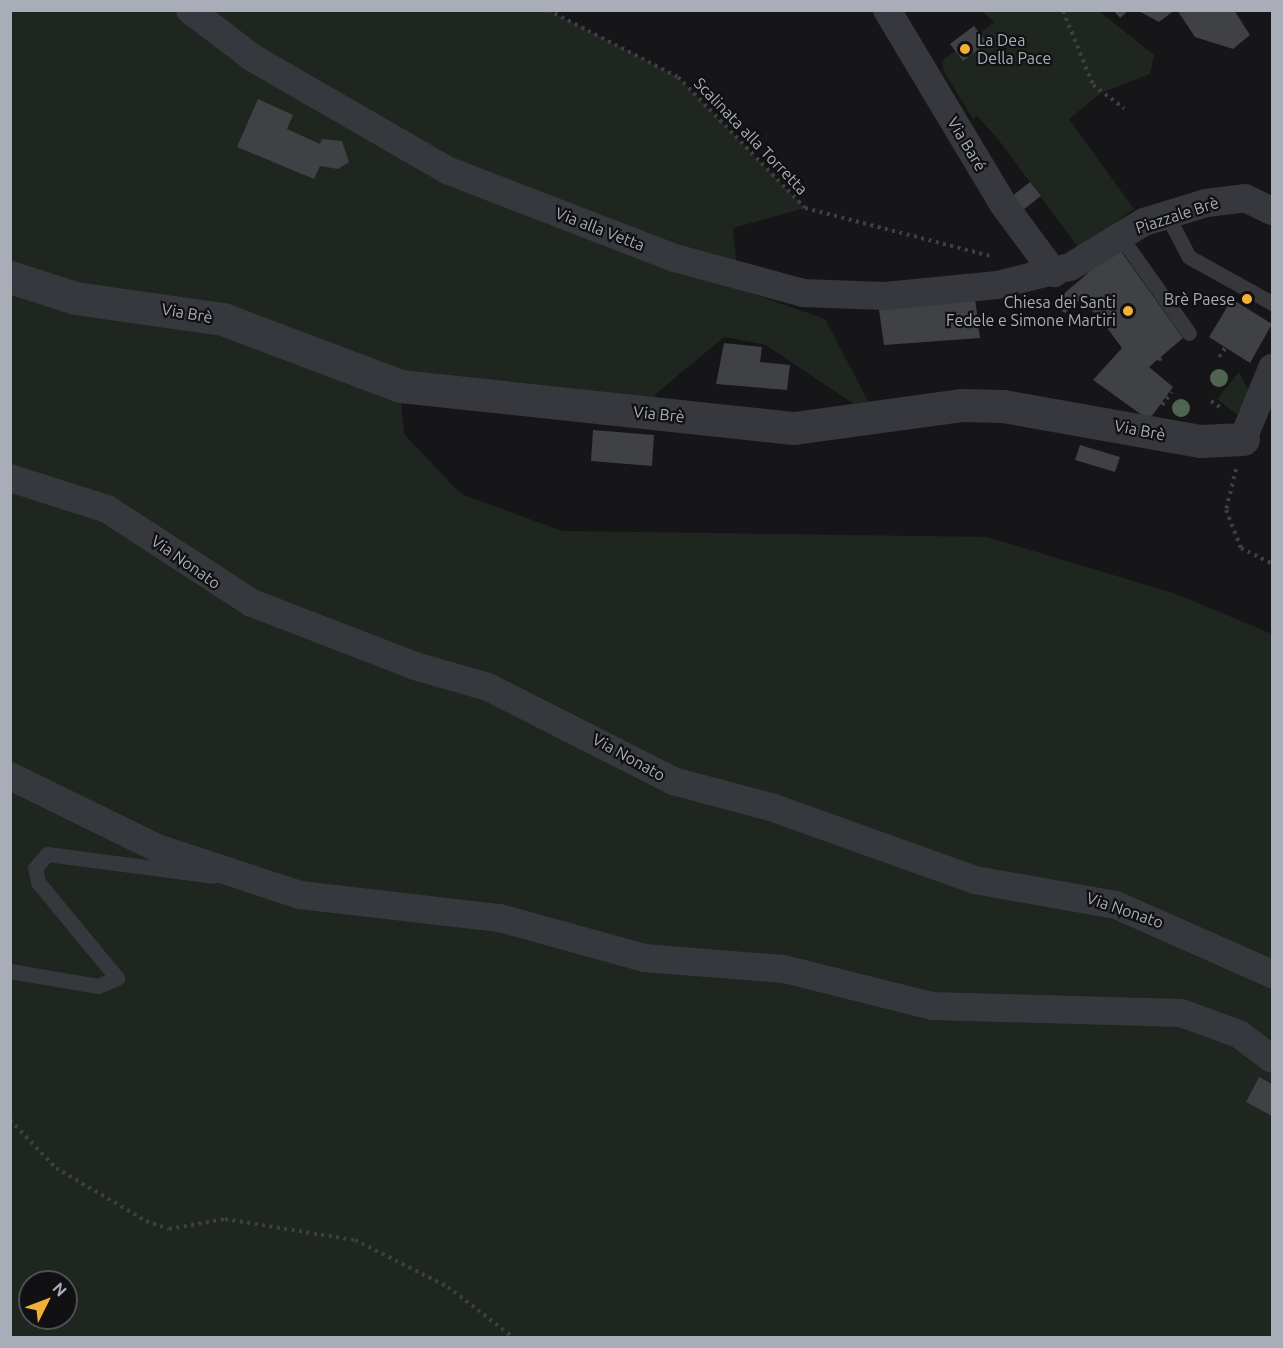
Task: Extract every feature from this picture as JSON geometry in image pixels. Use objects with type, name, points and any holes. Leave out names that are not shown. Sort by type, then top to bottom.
[{"type":"street","name":"Via alla Vetta","points":[[190,10],[253,58],[448,171],[729,275],[819,296],[885,296],[978,288],[1054,273]]},
{"type":"street","name":"Via Baré","points":[[887,10],[1003,204],[1054,273]]},
{"type":"street","name":"Piazzale Brè","points":[[1054,273],[1120,236],[1167,215],[1237,197],[1272,209]]},
{"type":"street","name":"Via Brè","points":[[10,277],[75,298],[223,319],[400,386],[794,428],[962,405],[1003,406],[1200,441],[1255,435]]},
{"type":"street","points":[[1255,435],[1272,368]]},
{"type":"street","name":"Via Nonato","points":[[10,478],[107,509],[252,603],[415,666],[488,687],[673,781],[771,807],[975,880],[1116,905],[1272,974]]},
{"type":"street","points":[[10,776],[136,838],[231,876],[336,902],[458,911],[524,922],[644,958],[784,969],[932,1006],[1181,1013],[1239,1034],[1272,1059]]},
{"type":"lane","points":[[1167,215],[1189,257],[1272,303]]},
{"type":"lane","points":[[1120,236],[1189,333]]},
{"type":"lane","points":[[10,971],[99,986],[117,978],[38,882],[35,868],[47,854],[231,876]]},
{"type":"path","name":"Scalinata alla Torretta","points":[[548,10],[678,77],[805,208],[998,258]]},
{"type":"path","points":[[1063,11],[1093,85],[1124,108]]},
{"type":"path","points":[[1219,357],[1225,348]]},
{"type":"path","points":[[1160,358],[1163,364]]},
{"type":"path","points":[[1255,435],[1226,510],[1241,548],[1272,564]]},
{"type":"path","points":[[10,1120],[56,1168],[146,1221],[168,1229],[225,1219],[355,1240],[448,1287],[514,1338]]},
{"type":"shaded area","points":[[548,10],[678,77],[805,208],[733,228],[739,289],[825,319],[878,420],[766,345],[724,337],[658,392],[643,412],[400,386],[404,434],[461,494],[562,531],[987,537],[1176,594],[1272,634],[1272,1337],[11,1337],[10,11]]},
{"type":"shaded area","points":[[982,11],[1099,11],[1154,55],[1150,74],[1101,93],[1069,119],[1134,209],[1080,250],[998,139],[977,116],[973,119],[944,72],[942,61],[955,51],[950,44],[974,26],[980,33],[994,22]]},
{"type":"shaded area","points":[[1239,372],[1249,391],[1240,417],[1217,399]]},
{"type":"building","points":[[1113,10],[1129,10],[1120,18]]},
{"type":"building","points":[[1137,10],[1175,10],[1159,22]]},
{"type":"building","points":[[1177,10],[1234,10],[1250,35],[1233,49],[1195,37]]},
{"type":"building","points":[[974,26],[987,43],[963,61],[950,44]]},
{"type":"building","points":[[258,99],[293,115],[287,129],[320,144],[322,139],[342,141],[349,162],[338,169],[320,166],[314,179],[237,147]]},
{"type":"building","points":[[1030,182],[1041,196],[1023,210],[1012,196]]},
{"type":"building","name":"Chiesa dei Santi Fedele e Simone Martiri","points":[[1118,247],[1183,338],[1149,367],[1173,387],[1149,420],[1093,380],[1122,348],[1099,317],[1080,300],[1065,313],[1052,304]]},
{"type":"building","points":[[975,298],[980,338],[884,345],[879,310]]},
{"type":"building","points":[[1232,299],[1272,324],[1250,363],[1209,337]]},
{"type":"building","points":[[724,343],[762,347],[760,362],[790,365],[787,390],[716,384]]},
{"type":"building","points":[[593,430],[654,435],[652,466],[591,461]]},
{"type":"building","points":[[1080,445],[1120,457],[1115,472],[1075,460]]},
{"type":"building","points":[[1259,1077],[1272,1084],[1272,1116],[1246,1102]]},
{"type":"place","name":"La Dea Della Pace","points":[[965,49]]},
{"type":"place","name":"Brè Paese","points":[[1247,299]]},
{"type":"place","name":"Chiesa dei Santi Fedele e Simone Martiri","points":[[1128,311]]}]
